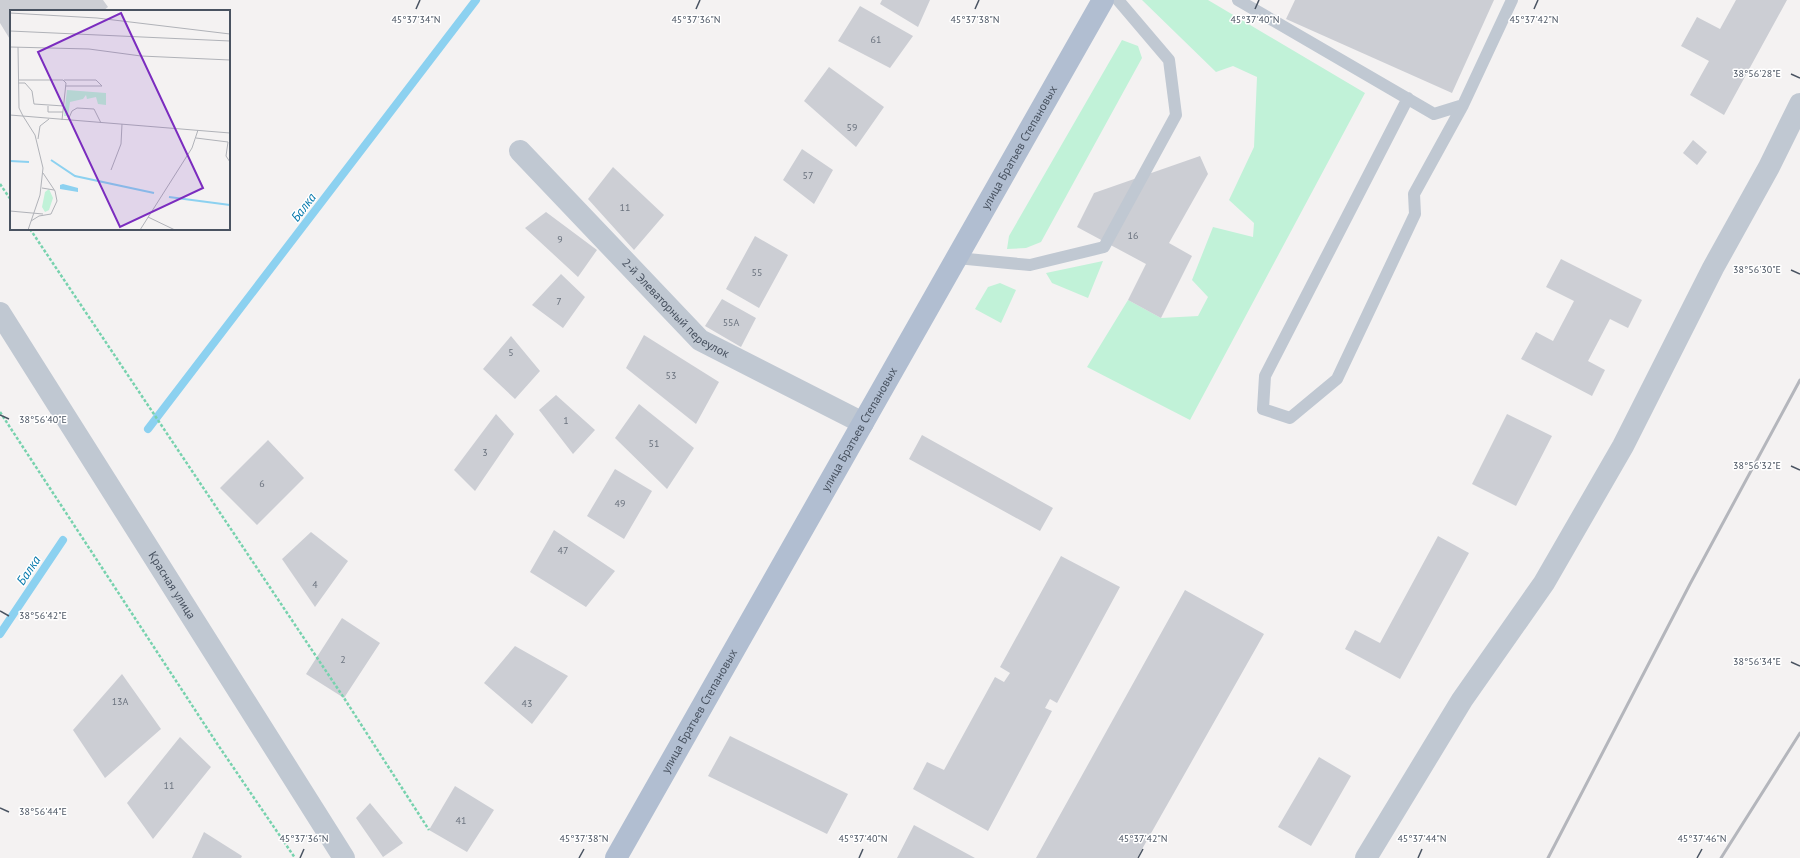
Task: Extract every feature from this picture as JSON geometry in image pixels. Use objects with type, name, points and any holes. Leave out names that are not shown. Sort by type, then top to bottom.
[{"type":"main road","name":"улица Братьев Степановых","points":[[616,858],[1103,0]]},
{"type":"street","points":[[1366,858],[1462,700],[1544,583],[1623,446],[1713,268],[1769,167],[1800,104]]},
{"type":"street","name":"2-й Элеваторный переулок","points":[[520,151],[700,340],[863,423]]},
{"type":"street","name":"Красная улица","points":[[0,312],[344,858]]},
{"type":"lane","points":[[956,258],[1030,265],[1104,247],[1176,115],[1169,60],[1118,0]]},
{"type":"lane","points":[[1408,98],[1264,376],[1263,409],[1290,418],[1337,379],[1415,214],[1414,194],[1463,105],[1512,0]]},
{"type":"lane","points":[[1246,2],[1434,114],[1463,105]]},
{"type":"path","points":[[0,184],[10,199]]},
{"type":"path","points":[[31,230],[344,698],[429,830]]},
{"type":"path","points":[[0,412],[218,745],[295,858]]},
{"type":"green space","points":[[1142,0],[1208,0],[1365,93],[1190,420],[1087,367],[1128,300],[1161,318],[1198,316],[1208,297],[1192,280],[1213,227],[1253,237],[1254,223],[1229,200],[1254,147],[1257,77],[1233,66],[1216,72]]},
{"type":"green space","points":[[1122,40],[1138,46],[1142,58],[1041,242],[1026,248],[1007,249],[1009,236]]},
{"type":"green space","points":[[1103,261],[1088,298],[1052,283],[1046,273]]},
{"type":"green space","points":[[1000,283],[1016,290],[1001,323],[975,309],[988,287]]},
{"type":"building","points":[[0,0],[103,0],[108,7],[104,10],[10,10],[10,39],[0,23]]},
{"type":"building","points":[[882,0],[930,0],[918,27],[880,4]]},
{"type":"building","points":[[1295,0],[1494,0],[1452,93],[1286,19]]},
{"type":"building","points":[[1736,0],[1787,0],[1724,115],[1690,95],[1709,61],[1681,46],[1697,17],[1720,29]]},
{"type":"building","points":[[860,6],[913,36],[890,68],[838,41]]},
{"type":"building","points":[[829,67],[884,107],[856,147],[804,101]]},
{"type":"building","points":[[1693,140],[1707,152],[1697,165],[1683,153]]},
{"type":"building","points":[[802,149],[833,170],[814,204],[783,180]]},
{"type":"building","points":[[1200,156],[1208,174],[1169,243],[1192,256],[1161,318],[1128,300],[1146,264],[1077,227],[1094,193]]},
{"type":"building","points":[[613,167],[664,215],[634,250],[588,199]]},
{"type":"building","points":[[546,212],[597,250],[578,277],[525,228]]},
{"type":"building","points":[[755,236],[788,255],[759,308],[726,289]]},
{"type":"building","points":[[1561,259],[1642,300],[1628,328],[1610,319],[1588,361],[1605,370],[1592,396],[1521,359],[1536,332],[1553,341],[1574,301],[1546,287]]},
{"type":"building","points":[[561,274],[585,297],[563,328],[532,305]]},
{"type":"building","points":[[722,299],[756,318],[741,347],[705,326]]},
{"type":"building","points":[[644,335],[719,382],[696,424],[626,368]]},
{"type":"building","points":[[511,336],[540,371],[515,399],[483,369]]},
{"type":"building","points":[[556,395],[595,430],[573,454],[539,410]]},
{"type":"building","points":[[639,404],[694,448],[667,489],[615,438]]},
{"type":"building","points":[[496,414],[514,434],[475,491],[454,470]]},
{"type":"building","points":[[1507,414],[1552,436],[1516,506],[1472,484]]},
{"type":"building","points":[[922,435],[1053,508],[1040,531],[909,459]]},
{"type":"building","points":[[268,440],[304,478],[257,525],[220,488]]},
{"type":"building","points":[[615,469],[652,491],[624,539],[587,516]]},
{"type":"building","points":[[554,530],[615,571],[586,607],[530,572]]},
{"type":"building","points":[[311,532],[348,561],[315,607],[282,559]]},
{"type":"building","points":[[1438,536],[1469,553],[1400,679],[1345,649],[1355,630],[1380,643]]},
{"type":"building","points":[[1061,556],[1120,587],[1057,703],[1050,699],[1045,708],[1052,711],[988,831],[913,789],[927,762],[944,770],[995,677],[1004,682],[1010,673],[1000,667]]},
{"type":"building","points":[[1185,590],[1264,634],[1137,858],[1036,858]]},
{"type":"building","points":[[342,618],[380,643],[344,698],[306,674]]},
{"type":"building","points":[[515,646],[568,676],[532,724],[484,683]]},
{"type":"building","points":[[122,674],[161,729],[105,778],[73,730]]},
{"type":"building","points":[[730,736],[848,794],[827,834],[708,776]]},
{"type":"building","points":[[180,737],[211,767],[153,839],[127,803]]},
{"type":"building","points":[[1319,757],[1351,776],[1311,846],[1278,827]]},
{"type":"building","points":[[455,786],[494,810],[467,852],[429,830]]},
{"type":"building","points":[[370,803],[403,843],[383,857],[356,818]]},
{"type":"building","points":[[914,825],[975,858],[897,858]]},
{"type":"building","points":[[204,832],[242,856],[241,858],[192,858]]},
{"type":"waterway","name":"Балка","points":[[148,429],[476,0]]},
{"type":"waterway","name":"Балка","points":[[0,634],[63,540]]},
{"type":"railway","points":[[1548,858],[1690,584],[1800,380]]},
{"type":"railway","points":[[1721,858],[1800,733]]}]
